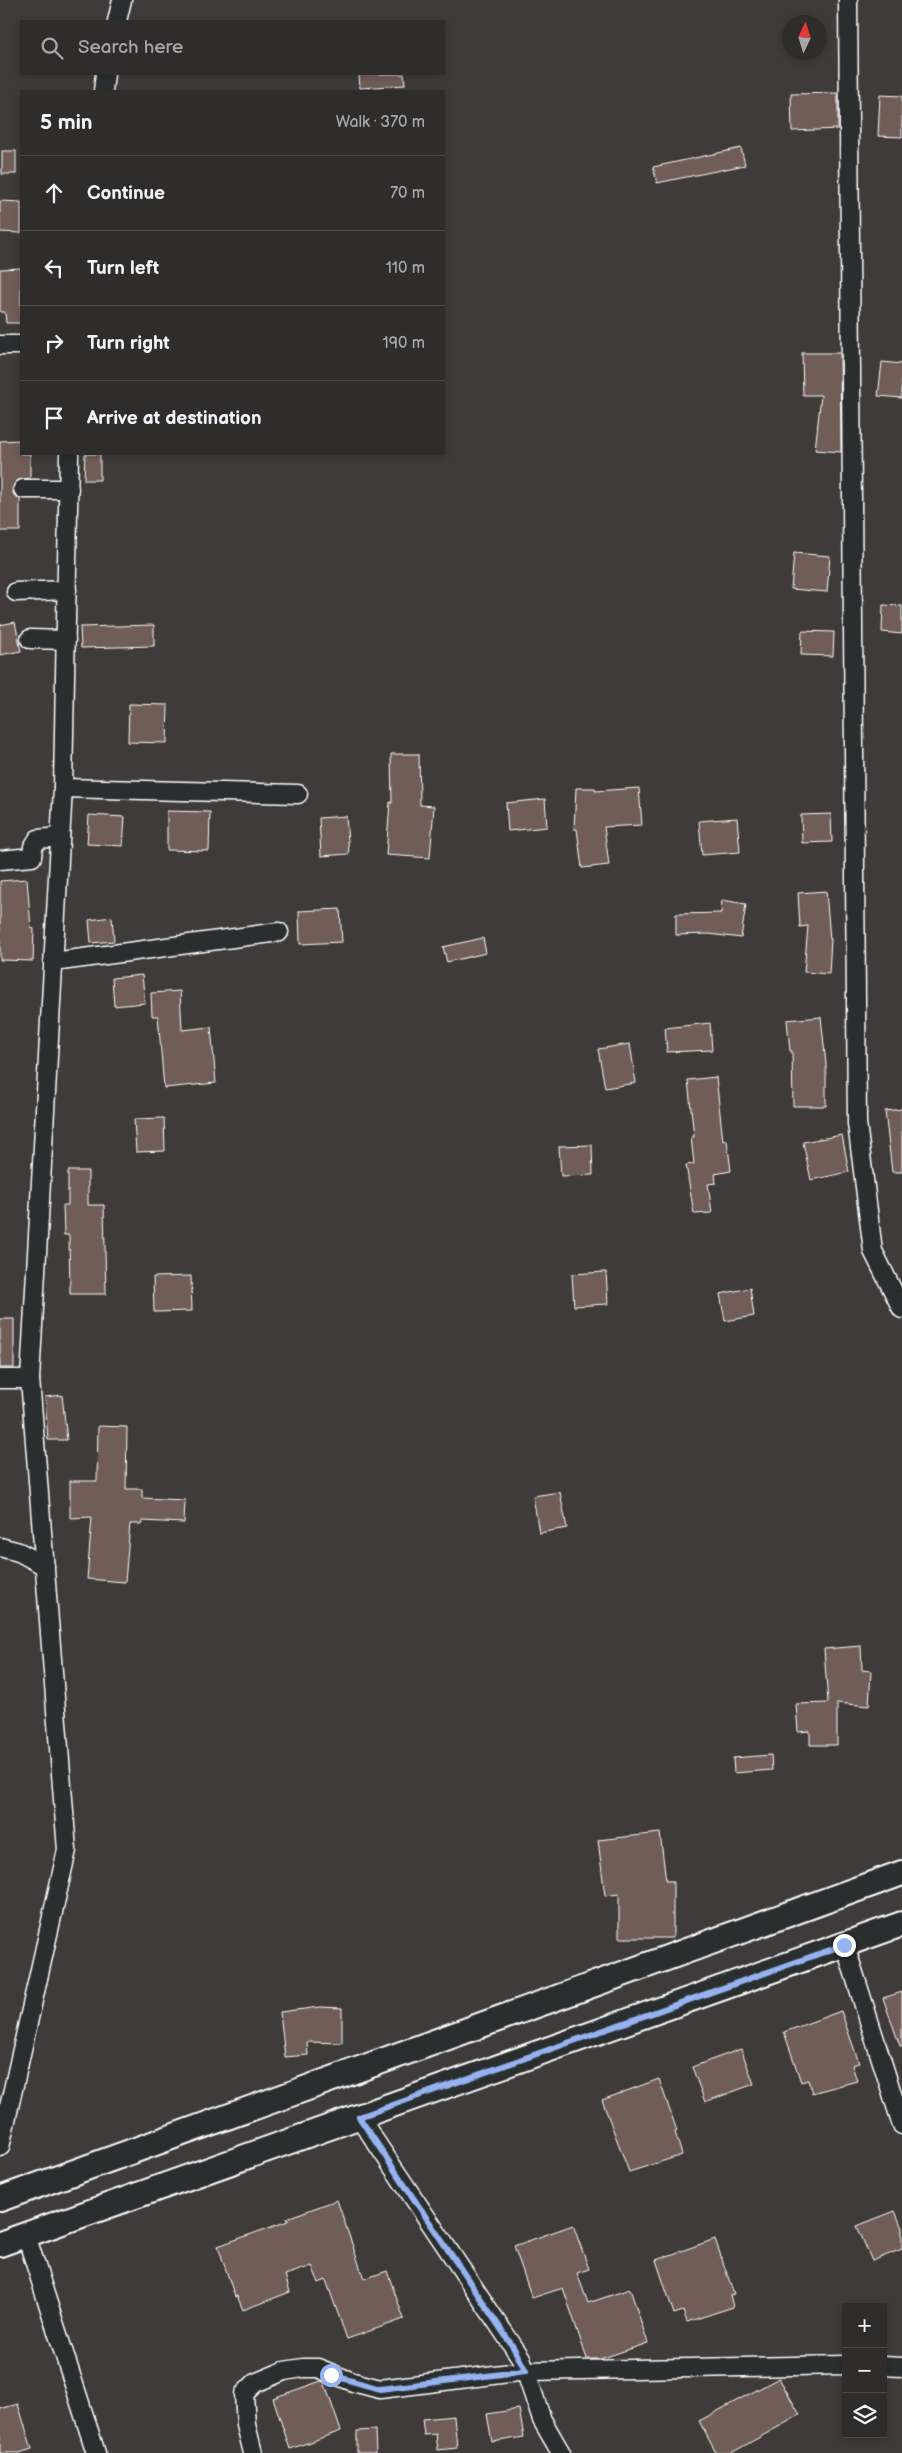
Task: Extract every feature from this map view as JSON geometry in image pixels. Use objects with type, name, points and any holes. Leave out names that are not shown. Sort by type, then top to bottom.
[{"type":"main road","points":[[0,2199],[902,1873]]},
{"type":"main road","points":[[0,2244],[902,1924]]},
{"type":"street","points":[[117,20],[122,0]]},
{"type":"street","points":[[848,0],[857,1123],[873,1251],[902,1309]]},
{"type":"street","points":[[102,90],[106,75]]},
{"type":"street","points":[[0,345],[20,345]]},
{"type":"street","points":[[0,2147],[67,1850],[30,1379],[63,788],[69,455]]},
{"type":"street","points":[[23,489],[69,489]]},
{"type":"street","points":[[16,592],[67,590]]},
{"type":"street","points":[[30,639],[66,640]]},
{"type":"street","points":[[63,788],[298,794]]},
{"type":"street","points":[[0,860],[32,858],[33,847],[38,839],[60,837]]},
{"type":"street","points":[[53,962],[279,932]]},
{"type":"street","points":[[0,1379],[30,1379]]},
{"type":"street","points":[[0,1547],[19,1552],[44,1566]]},
{"type":"street","points":[[844,1945],[902,2126]]},
{"type":"street","points":[[359,2117],[513,2347],[526,2371],[542,2420],[560,2453]]},
{"type":"street","points":[[26,2235],[96,2453]]},
{"type":"street","points":[[253,2453],[246,2425],[244,2394],[254,2383],[284,2371],[318,2368],[353,2382],[380,2389],[526,2371],[842,2365]]},
{"type":"street","points":[[887,2366],[902,2367]]},
{"type":"building","points":[[359,75],[404,75],[405,85],[360,88]]},
{"type":"building","points":[[838,93],[838,129],[792,131],[791,94]]},
{"type":"building","points":[[880,95],[902,96],[902,137],[878,136]]},
{"type":"building","points":[[741,148],[745,165],[657,183],[653,167]]},
{"type":"building","points":[[2,151],[16,151],[16,174],[2,174]]},
{"type":"building","points":[[0,201],[20,202],[20,233],[0,232]]},
{"type":"building","points":[[20,268],[20,323],[6,323],[5,312],[0,312],[0,269]]},
{"type":"building","points":[[802,353],[840,353],[841,452],[815,450],[821,395],[803,395]]},
{"type":"building","points":[[882,362],[902,364],[902,398],[878,396]]},
{"type":"building","points":[[20,440],[20,455],[30,455],[30,478],[18,480],[12,489],[14,495],[20,499],[20,531],[0,531],[0,441]]},
{"type":"building","points":[[85,455],[100,455],[100,480],[84,480]]},
{"type":"building","points":[[794,553],[830,556],[827,592],[791,589]]},
{"type":"building","points":[[883,605],[902,606],[902,634],[882,632]]},
{"type":"building","points":[[15,622],[21,651],[0,655],[0,625]]},
{"type":"building","points":[[154,625],[154,646],[81,648],[80,627]]},
{"type":"building","points":[[802,631],[834,632],[833,656],[801,655]]},
{"type":"building","points":[[129,704],[168,705],[167,743],[128,742]]},
{"type":"building","points":[[391,754],[419,754],[420,805],[434,806],[430,858],[386,855],[390,802],[392,803]]},
{"type":"building","points":[[576,788],[595,788],[595,791],[639,788],[642,825],[604,827],[609,865],[582,868],[577,829],[574,829]]},
{"type":"building","points":[[545,799],[547,827],[508,831],[506,803]]},
{"type":"building","points":[[167,811],[210,812],[209,851],[167,850]]},
{"type":"building","points":[[831,814],[832,842],[802,843],[801,815]]},
{"type":"building","points":[[89,815],[125,817],[123,846],[87,844]]},
{"type":"building","points":[[346,816],[349,854],[321,856],[319,818]]},
{"type":"building","points":[[737,818],[740,852],[702,855],[699,821]]},
{"type":"building","points":[[27,879],[31,928],[34,929],[33,961],[0,960],[0,881]]},
{"type":"building","points":[[826,891],[831,939],[829,974],[804,972],[808,926],[800,927],[798,893]]},
{"type":"building","points":[[722,900],[746,904],[741,938],[709,934],[676,935],[676,914],[721,913]]},
{"type":"building","points":[[340,909],[342,942],[300,944],[299,911]]},
{"type":"building","points":[[112,917],[114,941],[91,943],[89,920]]},
{"type":"building","points":[[483,938],[486,953],[447,962],[443,947]]},
{"type":"building","points":[[142,975],[145,1003],[114,1006],[112,978]]},
{"type":"building","points":[[180,991],[182,1030],[211,1027],[216,1083],[164,1088],[158,1016],[152,1016],[151,993]]},
{"type":"building","points":[[821,1017],[826,1064],[826,1106],[793,1106],[792,1051],[790,1051],[787,1020]]},
{"type":"building","points":[[710,1023],[712,1050],[667,1052],[665,1028]]},
{"type":"building","points":[[630,1044],[636,1083],[605,1088],[598,1049]]},
{"type":"building","points":[[716,1077],[723,1141],[727,1140],[731,1171],[715,1174],[716,1183],[708,1184],[712,1213],[694,1214],[686,1165],[694,1164],[691,1137],[694,1137],[688,1080]]},
{"type":"building","points":[[902,1109],[902,1172],[892,1172],[885,1111]]},
{"type":"building","points":[[164,1118],[165,1151],[136,1152],[134,1119]]},
{"type":"building","points":[[842,1135],[849,1172],[811,1180],[803,1142]]},
{"type":"building","points":[[592,1145],[593,1175],[561,1176],[559,1146]]},
{"type":"building","points":[[68,1171],[88,1171],[88,1205],[104,1205],[106,1294],[70,1294],[69,1235],[64,1235],[63,1205],[68,1205]]},
{"type":"building","points":[[606,1272],[608,1304],[574,1306],[572,1274]]},
{"type":"building","points":[[191,1276],[192,1311],[154,1312],[153,1277]]},
{"type":"building","points":[[750,1288],[754,1316],[725,1321],[720,1294]]},
{"type":"building","points":[[0,1319],[14,1319],[14,1368],[0,1368]]},
{"type":"building","points":[[62,1395],[67,1440],[48,1440],[45,1397]]},
{"type":"building","points":[[98,1426],[127,1427],[126,1489],[142,1489],[142,1498],[185,1500],[184,1523],[142,1521],[142,1524],[130,1524],[125,1582],[87,1579],[92,1517],[70,1518],[70,1481],[97,1481]]},
{"type":"building","points":[[560,1492],[567,1528],[539,1533],[533,1496]]},
{"type":"building","points":[[861,1646],[862,1670],[871,1671],[869,1706],[837,1703],[837,1745],[810,1745],[810,1731],[798,1732],[796,1704],[828,1703],[824,1649]]},
{"type":"building","points":[[771,1755],[772,1770],[734,1773],[733,1758]]},
{"type":"building","points":[[660,1833],[666,1881],[673,1881],[673,1938],[619,1938],[619,1894],[605,1896],[598,1840]]},
{"type":"building","points":[[902,1992],[902,2046],[900,2046],[883,1998]]},
{"type":"building","points":[[320,2007],[342,2008],[342,2043],[307,2042],[308,2055],[285,2057],[280,2012]]},
{"type":"building","points":[[841,2011],[859,2063],[852,2065],[857,2081],[812,2093],[808,2080],[801,2082],[784,2032]]},
{"type":"building","points":[[741,2049],[754,2084],[705,2102],[692,2067]]},
{"type":"building","points":[[659,2079],[677,2131],[675,2132],[682,2155],[629,2172],[602,2100]]},
{"type":"building","points":[[337,2200],[364,2279],[387,2271],[404,2319],[347,2339],[326,2280],[319,2283],[312,2266],[285,2275],[290,2292],[243,2310],[237,2296],[235,2297],[218,2246],[288,2221],[287,2218]]},
{"type":"building","points":[[895,2211],[902,2228],[902,2249],[872,2261],[857,2226]]},
{"type":"building","points":[[573,2225],[589,2269],[577,2273],[588,2303],[630,2289],[648,2343],[600,2359],[587,2359],[563,2288],[532,2298],[514,2246]]},
{"type":"building","points":[[715,2239],[734,2294],[730,2295],[733,2307],[687,2322],[683,2311],[674,2314],[656,2260]]},
{"type":"building","points":[[779,2378],[800,2415],[731,2453],[716,2453],[699,2421]]},
{"type":"building","points":[[321,2381],[324,2382],[341,2431],[290,2449],[273,2398]]},
{"type":"building","points":[[18,2404],[32,2449],[19,2453],[0,2453],[0,2409]]},
{"type":"building","points":[[519,2409],[524,2437],[492,2442],[487,2414]]},
{"type":"building","points":[[454,2416],[457,2448],[438,2450],[436,2434],[424,2435],[422,2419]]},
{"type":"building","points":[[375,2430],[376,2453],[357,2453],[357,2431]]},
{"type":"route","points":[[331,2375],[380,2389],[418,2386],[526,2371],[521,2358],[359,2117],[844,1945]]}]
